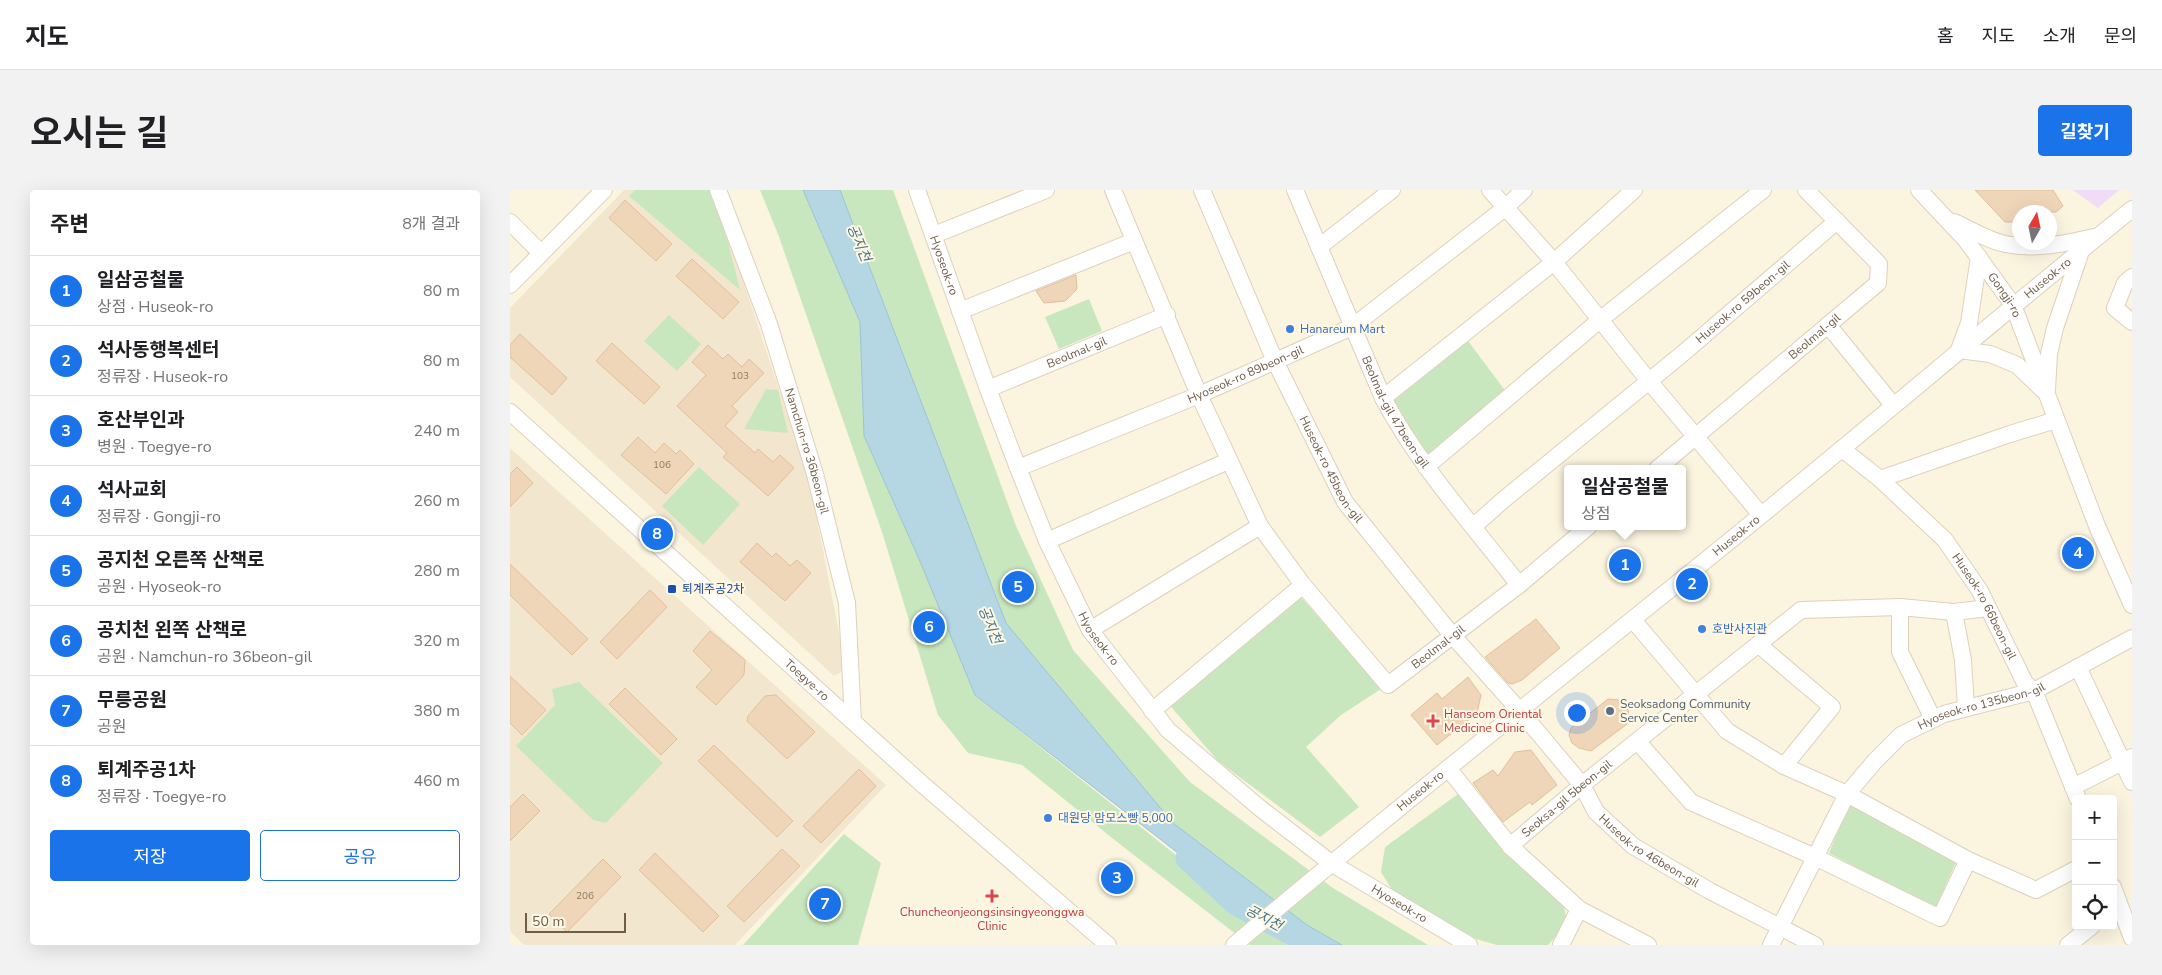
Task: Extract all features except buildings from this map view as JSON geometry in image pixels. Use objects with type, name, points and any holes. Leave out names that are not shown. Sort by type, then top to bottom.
[{"type":"street","name":"Namchun-ro 36beon-gil","points":[[718,190],[768,324],[815,474],[847,603],[853,721]]},
{"type":"street","name":"Hyoseok-ro","points":[[917,190],[1018,468],[1047,541],[1090,630],[1168,730],[1261,809],[1331,863],[1469,945]]},
{"type":"street","points":[[934,235],[1022,194],[1046,190]]},
{"type":"street","name":"Beolmal-gil","points":[[1113,190],[1199,395],[1228,461],[1260,526],[1303,585],[1388,685],[1519,585],[1584,530]]},
{"type":"street","name":"Huseok-ro 45beon-gil","points":[[1202,190],[1275,361],[1346,502],[1452,635],[1520,710]]},
{"type":"street","name":"Beolmal-gil 47beon-gil","points":[[1296,190],[1347,310],[1352,327],[1397,425],[1426,467],[1519,585]]},
{"type":"street","points":[[1319,247],[1392,190]]},
{"type":"street","points":[[1490,190],[1554,262],[1649,381],[1761,515]]},
{"type":"street","name":"Hyoseok-ro 89beon-gil","points":[[1018,468],[1199,395],[1352,327],[1505,208],[1524,190]]},
{"type":"street","points":[[1383,398],[1554,262],[1634,190]]},
{"type":"street","points":[[1426,467],[1601,319],[1763,190]]},
{"type":"street","name":"Beolmal-gil","points":[[1663,465],[1878,283],[1879,264],[1806,190]]},
{"type":"street","name":"Gongji-ro","points":[[1919,190],[1966,240],[2013,305],[2096,526],[2132,604]]},
{"type":"street","points":[[510,285],[597,192]]},
{"type":"street","name":"Huseok-ro","points":[[1234,945],[1312,878],[1633,620],[2013,305],[2132,209]]},
{"type":"street","points":[[1944,217],[2004,243],[2029,246],[2057,246],[2098,236]]},
{"type":"street","name":"Huseok-ro 59beon-gil","points":[[1474,526],[1649,381],[1837,221]]},
{"type":"street","points":[[510,222],[540,253]]},
{"type":"street","points":[[960,311],[1134,241]]},
{"type":"street","points":[[2046,394],[2049,354],[2055,328],[2082,250]]},
{"type":"street","points":[[1979,257],[1970,323],[1959,350],[1990,354],[2017,365],[2046,394]]},
{"type":"street","points":[[2132,277],[2125,282],[2115,308],[2132,322]]},
{"type":"street","name":"Beolmal-gil","points":[[988,389],[1167,315]]},
{"type":"street","points":[[1828,325],[1893,405]]},
{"type":"street","name":"Toegye-ro","points":[[510,412],[921,783],[1108,945]]},
{"type":"street","points":[[1880,479],[2056,420]]},
{"type":"street","name":"Huseok-ro 66beon-gil","points":[[1842,448],[1880,479],[1945,540],[1980,591],[2025,683],[2034,691],[2076,793]]},
{"type":"street","points":[[1047,541],[1228,461]]},
{"type":"street","points":[[1090,630],[1260,526]]},
{"type":"street","points":[[1152,711],[1303,585]]},
{"type":"street","points":[[1900,607],[1900,652],[1933,719]]},
{"type":"street","name":"Seoksa-gil 5beon-gil","points":[[1648,945],[1579,909],[1510,846],[1695,694],[1801,610],[1900,607],[1954,612],[1988,608]]},
{"type":"street","points":[[1954,612],[1963,660],[1966,708]]},
{"type":"street","points":[[1633,620],[1727,731],[1784,766],[1847,794],[1968,860],[2036,890],[2072,870]]},
{"type":"street","name":"Hyoseok-ro 135beon-gil","points":[[1771,945],[1847,794],[1901,735],[1944,714],[2034,691],[2132,638]]},
{"type":"street","points":[[1759,645],[1832,707],[1784,766]]},
{"type":"street","points":[[2078,667],[2127,760],[2132,782]]},
{"type":"street","name":"Huseok-ro 46beon-gil","points":[[1520,710],[1582,786],[1596,812],[1633,846],[1710,891],[1815,945]]},
{"type":"street","points":[[1638,742],[1691,802],[1815,857],[1940,918],[1968,860]]},
{"type":"street","points":[[2076,793],[2127,760]]},
{"type":"street","points":[[1448,768],[1510,846]]},
{"type":"street","points":[[2122,904],[2132,938]]},
{"type":"street","points":[[1561,945],[1579,909]]},
{"type":"street","points":[[2068,945],[2087,930]]},
{"type":"shaded area","points":[[624,190],[713,190],[810,483],[846,669],[834,676],[510,377],[510,308]]},
{"type":"shaded area","points":[[2073,190],[2119,190],[2098,208]]},
{"type":"shaded area","points":[[510,448],[886,785],[735,945],[524,945],[510,931]]},
{"type":"green space","points":[[635,190],[711,190],[729,246],[740,290],[629,196]]},
{"type":"green space","points":[[760,190],[803,190],[860,322],[864,436],[919,559],[975,695],[1236,903],[1293,945],[1250,945],[1112,838],[1022,765],[968,753],[938,715],[882,532],[778,234]]},
{"type":"green space","points":[[840,190],[893,190],[1016,526],[1073,650],[1190,782],[1333,888],[1428,945],[1342,945],[1307,925],[1173,823],[1006,623]]},
{"type":"green space","points":[[1089,299],[1102,331],[1059,349],[1045,317]]},
{"type":"green space","points":[[669,315],[701,344],[677,371],[644,341]]},
{"type":"green space","points":[[1468,341],[1507,393],[1429,457],[1390,400]]},
{"type":"green space","points":[[766,389],[778,390],[788,433],[744,429]]},
{"type":"green space","points":[[699,467],[740,504],[703,545],[662,506]]},
{"type":"green space","points":[[1301,597],[1381,689],[1341,715],[1306,747],[1359,807],[1320,837],[1218,761],[1167,702]]},
{"type":"green space","points":[[579,682],[663,763],[606,823],[593,820],[516,746],[555,705],[552,689]]},
{"type":"green space","points":[[1458,794],[1514,854],[1532,878],[1564,906],[1567,924],[1548,945],[1497,945],[1476,939],[1394,893],[1381,872],[1385,847]]},
{"type":"green space","points":[[1849,804],[1956,862],[1935,909],[1829,853]]},
{"type":"green space","points":[[844,834],[881,863],[858,945],[743,945]]},
{"type":"water","points":[[803,190],[840,190],[1006,623],[1173,823],[1307,925],[1342,945],[1296,945],[975,695],[919,559],[864,436],[860,322]]},
{"type":"waterway","name":"공지천","points":[[1188,858],[1236,903],[1315,945]]},
{"type":"place","name":"Hanareum Mart","points":[[1290,329]]},
{"type":"place","name":"퇴계주공1차","points":[[657,534]]},
{"type":"place","name":"석사교회","points":[[2078,553]]},
{"type":"place","name":"일삼공철물","points":[[1625,565]]},
{"type":"place","name":"석사동행복센터","points":[[1692,584]]},
{"type":"place","name":"공지천 오른쪽 산책로","points":[[1018,587]]},
{"type":"place","name":"퇴계주공2차","points":[[672,589]]},
{"type":"place","name":"공치천 왼쪽 산책로","points":[[929,627]]},
{"type":"place","name":"호반사진관","points":[[1702,629]]},
{"type":"place","name":"Seoksadong Community Service Center","points":[[1610,711]]},
{"type":"place","name":"Hanseom Oriental Medicine Clinic","points":[[1433,721]]},
{"type":"place","name":"대원당 맘모스빵 5,000","points":[[1048,818]]},
{"type":"place","name":"호산부인과","points":[[1117,878]]},
{"type":"place","name":"Chuncheonjeongsinsingyeonggwa Clinic","points":[[992,896]]},
{"type":"place","name":"무릉공원","points":[[825,904]]}]
